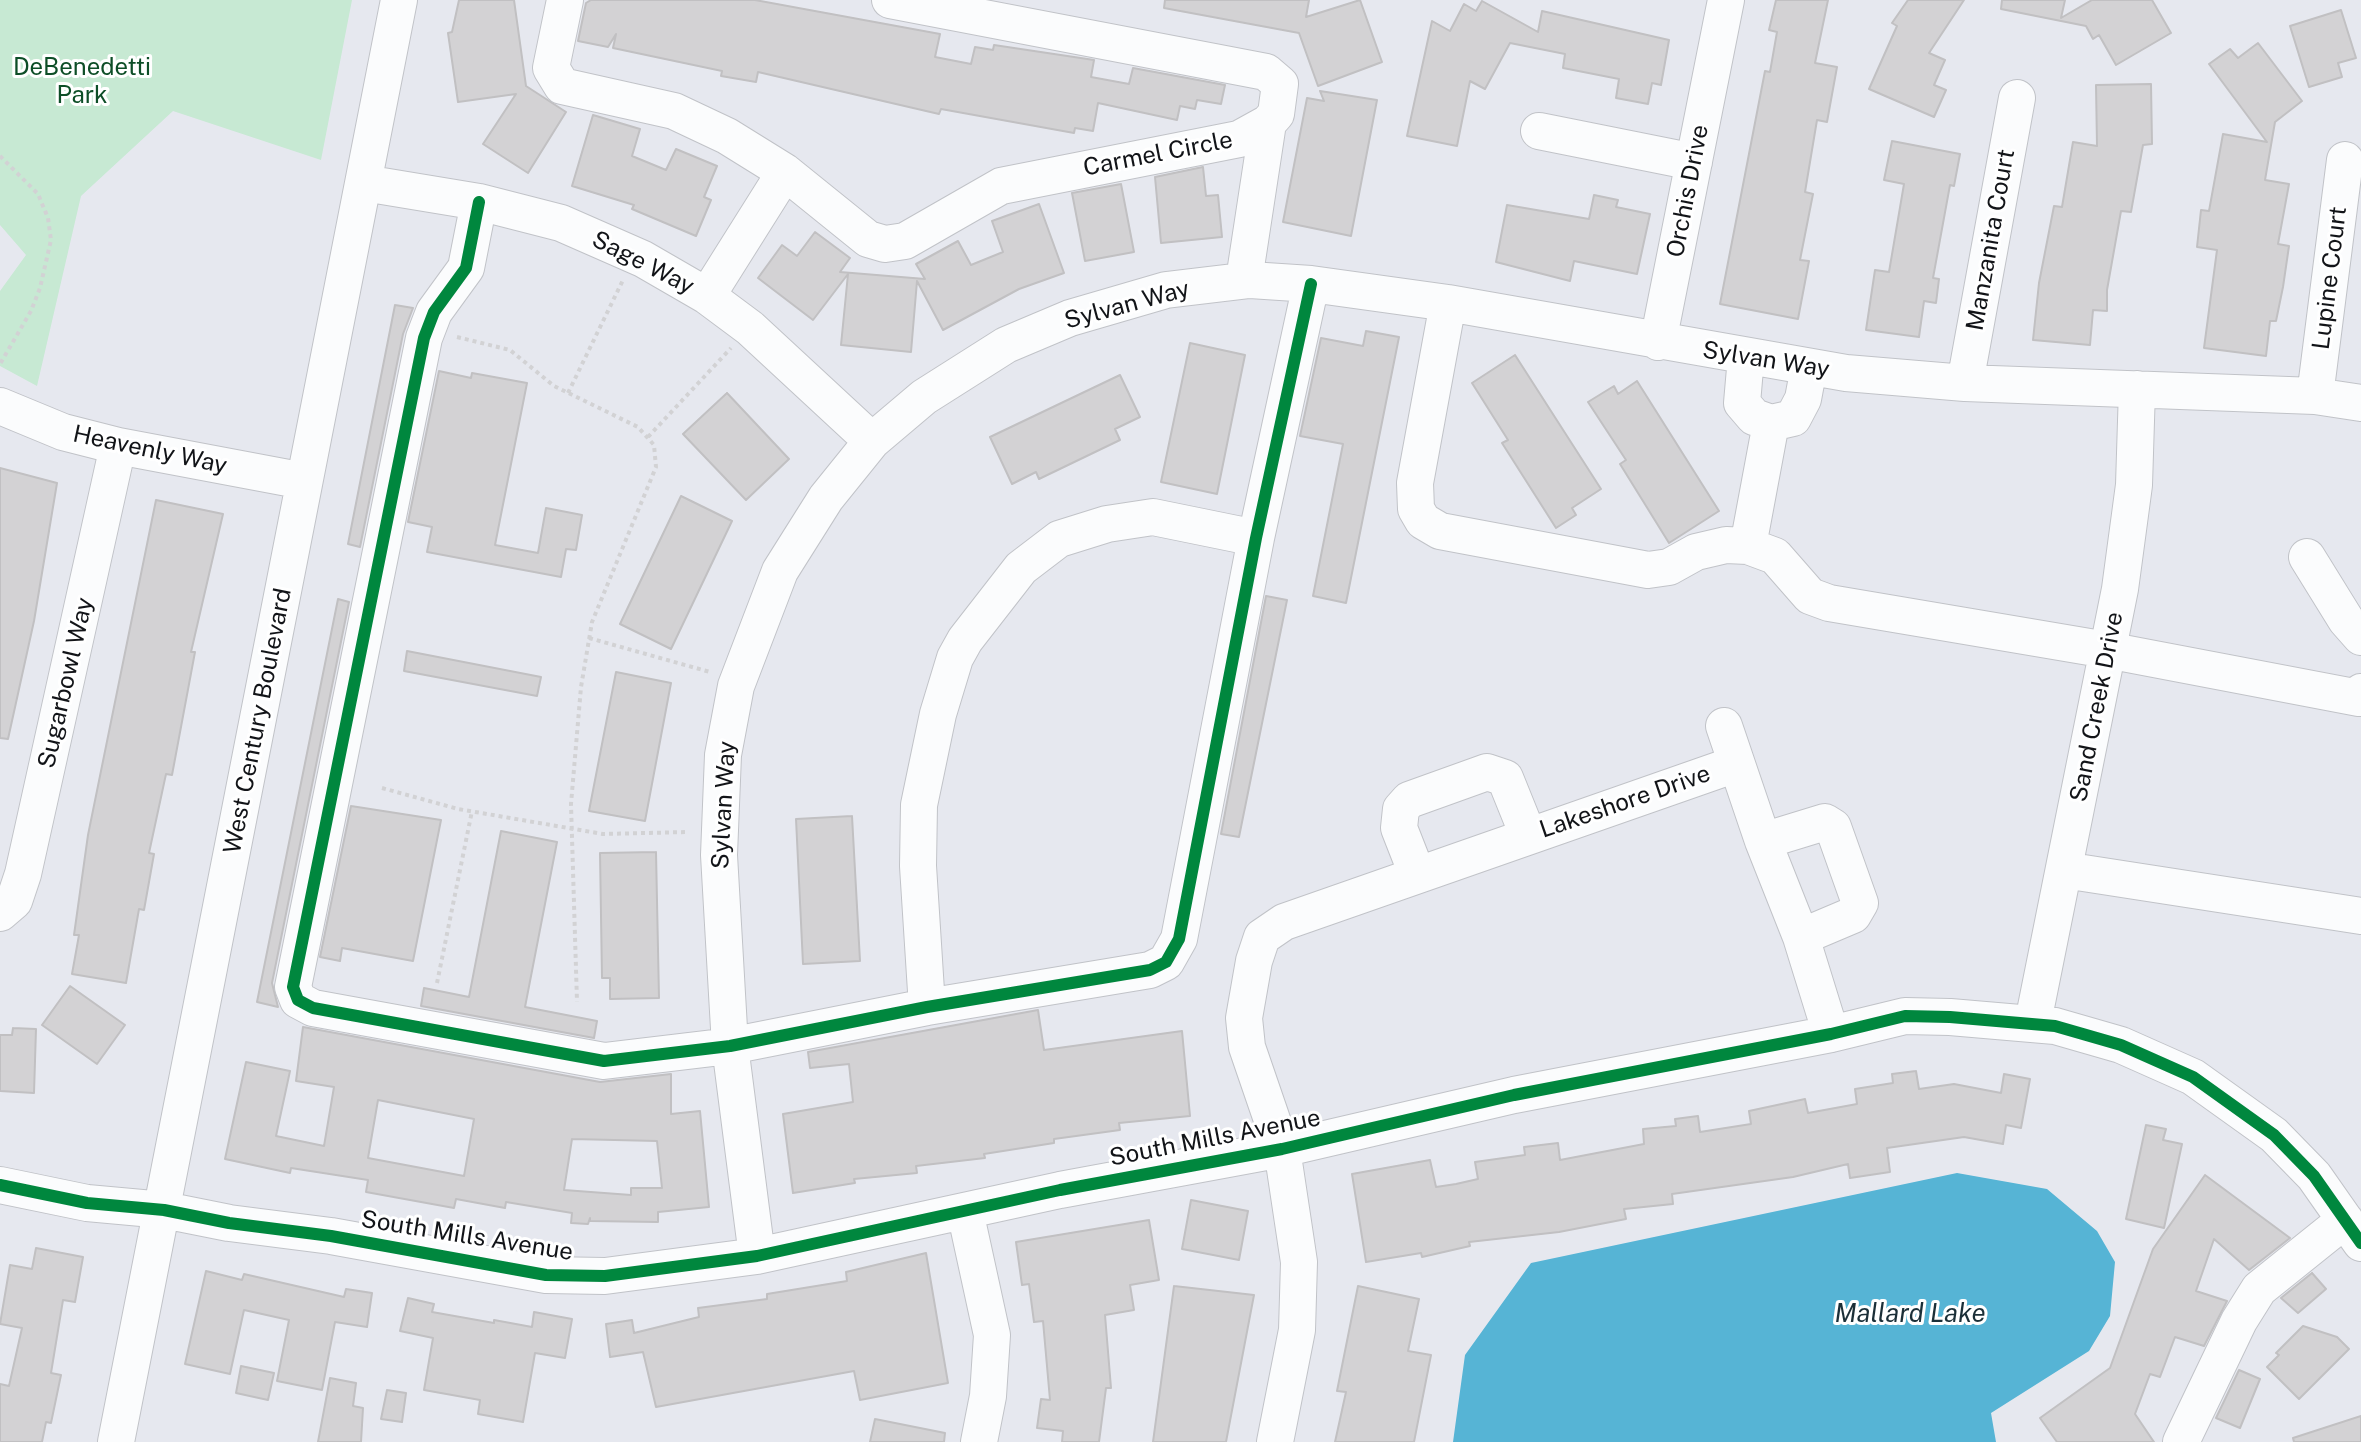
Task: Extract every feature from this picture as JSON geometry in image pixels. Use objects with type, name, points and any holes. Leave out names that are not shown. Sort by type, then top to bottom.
[{"type":"street","name":"West Century Boulevard","points":[[116,1442],[164,1210],[399,0]]},
{"type":"street","name":"Carmel Circle","points":[[565,0],[551,68],[562,86],[674,111],[727,136],[785,172],[868,239],[885,244],[905,241],[1001,186],[1239,139],[1268,123]]},
{"type":"street","points":[[890,0],[1266,72],[1280,84],[1276,114],[1268,123],[1244,280]]},
{"type":"street","name":"Orchis Drive","points":[[1658,342],[1726,0]]},
{"type":"street","name":"Manzanita Court","points":[[1965,383],[2017,98]]},
{"type":"street","points":[[1539,131],[1694,162]]},
{"type":"street","name":"Lupine Court","points":[[2315,396],[2345,160]]},
{"type":"street","points":[[707,296],[785,172]]},
{"type":"street","name":"Sage Way","points":[[364,183],[479,202],[561,223],[635,256],[707,296],[750,328],[872,441]]},
{"type":"street","points":[[479,202],[466,268],[434,312],[427,330],[293,987],[298,1000],[313,1008],[604,1061],[730,1046],[927,1007],[1150,970],[1166,962],[1179,939],[1256,538],[1311,284]]},
{"type":"street","name":"Sylvan Way","points":[[757,1256],[730,1046],[720,831],[723,755],[738,680],[780,571],[826,498],[872,441],[924,397],[1006,345],[1070,318],[1166,290],[1244,280],[1311,284],[1448,303],[1809,367],[1965,383],[2315,396],[2361,403]]},
{"type":"street","points":[[1448,303],[1415,483],[1416,509],[1423,521],[1440,531],[1648,570],[1669,567],[1696,552],[1726,545],[1748,546],[1775,556],[1810,596],[1829,603],[2107,650],[2359,698],[2361,692]]},
{"type":"street","points":[[1746,357],[1742,403],[1754,417],[1771,423],[1793,418],[1803,399],[1809,367]]},
{"type":"street","name":"Sand Creek Drive","points":[[2033,1022],[2107,650],[2134,485],[2137,389]]},
{"type":"street","name":"Heavenly Way","points":[[0,406],[63,432],[118,446],[304,481]]},
{"type":"street","points":[[1748,546],[1771,423]]},
{"type":"street","name":"Sugarbowl Way","points":[[0,913],[14,901],[23,874],[118,446]]},
{"type":"street","points":[[927,1007],[918,866],[919,805],[938,714],[955,658],[965,640],[1021,568],[1059,539],[1107,524],[1153,517],[1256,538]]},
{"type":"street","points":[[2307,557],[2346,620],[2361,637]]},
{"type":"street","points":[[1724,726],[1736,764]]},
{"type":"street","name":"Lakeshore Drive","points":[[1275,1442],[1297,1330],[1299,1262],[1282,1149],[1247,1047],[1244,1018],[1254,961],[1262,937],[1284,922],[1736,764],[1801,937],[1831,1034]]},
{"type":"street","name":"Lakeshore Drive","points":[[1417,874],[1399,828],[1401,809],[1409,800],[1487,772],[1505,778],[1528,835]]},
{"type":"street","points":[[1763,841],[1825,822],[1833,827],[1860,903],[1853,915],[1801,937]]},
{"type":"street","points":[[2064,870],[2361,916]]},
{"type":"street","name":"South Mills Avenue","points":[[0,1185],[87,1203],[164,1210],[546,1275],[605,1276],[757,1256],[965,1211],[1282,1149],[1514,1095],[1831,1034],[1905,1016],[2033,1022],[2121,1045],[2193,1077],[2274,1135],[2314,1176],[2353,1232]]},
{"type":"street","points":[[965,1211],[992,1335],[988,1396],[979,1442]]},
{"type":"street","points":[[2181,1442],[2239,1321],[2259,1289],[2353,1232]]},
{"type":"path","points":[[0,156],[38,194],[48,218],[51,240],[40,288],[31,311],[0,364]]},
{"type":"path","points":[[568,393],[635,256]]},
{"type":"path","points":[[648,437],[750,328]]},
{"type":"path","points":[[427,330],[510,350],[539,376],[638,427],[654,445],[656,467],[592,622],[581,687],[572,827],[577,1002]]},
{"type":"path","points":[[589,638],[738,680]]},
{"type":"path","points":[[382,788],[472,811],[603,834],[720,831]]},
{"type":"path","points":[[437,983],[472,811]]},
{"type":"green space","name":"DeBenedetti Park","points":[[0,0],[352,0],[321,160],[173,111],[81,196],[37,386],[0,366],[0,291],[26,255],[0,225]]},
{"type":"water","name":"Mallard Lake","points":[[1957,1173],[2047,1189],[2097,1231],[2115,1262],[2110,1316],[2089,1351],[1991,1413],[1996,1442],[1453,1442],[1465,1355],[1531,1263]]},
{"type":"building","points":[[459,0],[514,0],[526,86],[566,112],[528,173],[483,144],[516,94],[458,102],[448,33],[452,32]]},
{"type":"building","points":[[591,0],[755,0],[940,34],[935,57],[971,64],[975,47],[993,50],[994,45],[1094,60],[1091,77],[1129,84],[1133,68],[1225,85],[1221,104],[1197,100],[1195,109],[1180,106],[1177,120],[1098,103],[1093,131],[1075,128],[1074,133],[941,109],[939,114],[758,72],[756,82],[721,76],[722,71],[613,48],[616,34],[608,47],[578,41],[586,3]]},
{"type":"building","points":[[1165,0],[1309,0],[1306,17],[1360,0],[1382,62],[1318,86],[1299,33],[1164,8]]},
{"type":"building","points":[[1776,0],[1828,0],[1815,63],[1837,67],[1827,122],[1817,120],[1805,192],[1813,194],[1800,260],[1809,261],[1798,319],[1720,304],[1765,71],[1770,72],[1777,32],[1769,30]]},
{"type":"building","points":[[1908,0],[1964,0],[1929,53],[1945,60],[1934,85],[1946,90],[1934,117],[1869,89],[1897,26],[1892,23]]},
{"type":"building","points":[[2002,0],[2065,0],[2061,18],[2092,0],[2152,0],[2171,33],[2116,65],[2099,35],[2093,39],[2086,26],[2001,9]]},
{"type":"building","points":[[1482,1],[1538,32],[1542,11],[1669,40],[1661,85],[1652,83],[1648,104],[1616,98],[1619,79],[1563,68],[1565,54],[1510,43],[1485,89],[1470,81],[1457,146],[1407,136],[1432,21],[1450,31],[1464,4],[1476,11]]},
{"type":"building","points":[[2341,10],[2356,58],[2338,63],[2342,77],[2309,87],[2290,26]]},
{"type":"building","points":[[2258,43],[2302,101],[2275,122],[2265,180],[2289,184],[2278,244],[2289,246],[2276,321],[2270,321],[2266,356],[2204,348],[2217,250],[2197,247],[2201,210],[2209,211],[2223,134],[2267,142],[2209,64],[2230,49],[2238,58]]},
{"type":"building","points":[[2151,84],[2152,144],[2143,145],[2131,212],[2121,211],[2107,290],[2107,311],[2093,310],[2090,345],[2033,340],[2039,283],[2054,206],[2062,207],[2073,142],[2097,146],[2096,85]]},
{"type":"building","points":[[1320,91],[1377,100],[1351,236],[1283,222],[1307,98],[1324,101]]},
{"type":"building","points":[[593,115],[640,129],[632,156],[666,170],[676,149],[717,166],[704,197],[711,200],[696,236],[632,209],[634,205],[572,186]]},
{"type":"building","points":[[1892,141],[1960,154],[1954,186],[1950,185],[1933,278],[1939,279],[1936,303],[1924,301],[1919,337],[1866,330],[1875,270],[1889,272],[1904,184],[1884,180]]},
{"type":"building","points":[[1203,167],[1206,196],[1218,195],[1222,237],[1161,243],[1155,177]]},
{"type":"building","points":[[1121,184],[1134,252],[1085,261],[1072,193]]},
{"type":"building","points":[[1594,195],[1618,200],[1616,207],[1650,214],[1637,274],[1574,261],[1570,281],[1496,262],[1507,205],[1589,219]]},
{"type":"building","points":[[1039,204],[1064,273],[1019,289],[943,330],[917,281],[911,352],[841,345],[848,274],[813,320],[758,278],[782,245],[797,256],[815,232],[850,258],[840,272],[925,279],[916,264],[958,241],[971,265],[1003,252],[992,221]]},
{"type":"building","points":[[395,305],[413,308],[403,334],[360,547],[348,544]]},
{"type":"building","points":[[1366,331],[1399,337],[1346,603],[1313,596],[1343,444],[1300,436],[1321,338],[1363,346]]},
{"type":"building","points":[[1190,343],[1245,355],[1217,494],[1161,482]]},
{"type":"building","points":[[1515,355],[1601,489],[1572,508],[1576,515],[1556,528],[1502,443],[1508,440],[1472,383]]},
{"type":"building","points":[[439,371],[471,378],[472,373],[527,383],[495,545],[538,553],[546,508],[582,515],[576,550],[566,549],[561,577],[427,552],[432,527],[408,522]]},
{"type":"building","points":[[1120,375],[1140,417],[1115,429],[1120,440],[1039,479],[1036,472],[1012,484],[990,437]]},
{"type":"building","points":[[1637,381],[1719,511],[1669,543],[1620,464],[1626,460],[1588,402],[1614,386],[1618,394]]},
{"type":"building","points":[[727,393],[789,459],[746,500],[683,434]]},
{"type":"building","points":[[0,468],[57,483],[34,621],[8,739],[0,738]]},
{"type":"building","points":[[681,496],[732,521],[671,649],[620,624]]},
{"type":"building","points":[[156,500],[223,514],[191,652],[195,652],[172,775],[166,774],[149,853],[154,854],[144,910],[139,909],[126,983],[72,974],[79,935],[74,935],[88,835]]},
{"type":"building","points":[[1266,596],[1287,600],[1239,837],[1221,834]]},
{"type":"building","points":[[338,599],[349,602],[272,983],[278,1007],[257,1002]]},
{"type":"building","points":[[407,651],[541,677],[537,696],[404,671]]},
{"type":"building","points":[[616,672],[671,683],[645,821],[589,811]]},
{"type":"building","points":[[351,806],[441,820],[413,961],[342,948],[340,961],[320,957]]},
{"type":"building","points":[[852,816],[860,961],[803,964],[796,819]]},
{"type":"building","points":[[501,831],[557,842],[525,1007],[597,1021],[594,1038],[421,1006],[424,988],[469,997]]},
{"type":"building","points":[[656,852],[659,998],[610,999],[610,978],[602,978],[600,853]]},
{"type":"building","points":[[70,986],[125,1025],[97,1064],[42,1025]]},
{"type":"building","points":[[1038,1010],[1044,1050],[1182,1031],[1190,1116],[1119,1123],[1120,1130],[1054,1139],[1054,1143],[984,1154],[985,1158],[916,1166],[917,1173],[854,1179],[855,1183],[793,1193],[783,1114],[853,1102],[849,1064],[810,1068],[808,1052]]},
{"type":"building","points":[[303,1027],[600,1082],[671,1074],[671,1114],[700,1111],[709,1207],[658,1212],[658,1222],[590,1221],[590,1218],[588,1224],[571,1223],[572,1213],[506,1202],[505,1208],[456,1199],[454,1208],[366,1192],[368,1180],[291,1168],[290,1173],[225,1159],[246,1062],[290,1071],[276,1136],[324,1146],[334,1087],[296,1081]],"holes":[[[378,1100],[474,1119],[464,1176],[368,1158]],[[572,1139],[657,1141],[662,1188],[631,1188],[631,1195],[564,1190]]]},
{"type":"building","points":[[13,1028],[36,1029],[34,1093],[0,1091],[0,1035],[12,1035]]},
{"type":"building","points":[[1916,1071],[1919,1089],[1954,1084],[2001,1093],[2004,1074],[2030,1079],[2021,1128],[2006,1125],[2003,1144],[1964,1137],[1887,1148],[1890,1172],[1850,1178],[1848,1164],[1793,1177],[1672,1194],[1673,1204],[1624,1209],[1626,1219],[1559,1232],[1469,1242],[1470,1246],[1422,1257],[1421,1253],[1366,1262],[1352,1174],[1430,1160],[1436,1187],[1456,1184],[1478,1179],[1475,1162],[1525,1155],[1524,1147],[1558,1143],[1560,1160],[1644,1144],[1643,1129],[1676,1126],[1675,1119],[1698,1116],[1700,1132],[1751,1124],[1749,1111],[1805,1099],[1808,1113],[1857,1104],[1855,1089],[1893,1083],[1892,1074]]},
{"type":"building","points":[[2146,1125],[2166,1129],[2163,1140],[2182,1144],[2164,1228],[2126,1219]]},
{"type":"building","points":[[2205,1175],[2290,1238],[2249,1270],[2214,1239],[2196,1291],[2227,1301],[2204,1346],[2175,1337],[2160,1377],[2150,1374],[2135,1414],[2154,1442],[2057,1442],[2040,1418],[2110,1368],[2153,1249]]},
{"type":"building","points":[[1191,1200],[1248,1211],[1239,1260],[1182,1249]]},
{"type":"building","points":[[1149,1220],[1159,1280],[1130,1285],[1134,1310],[1105,1315],[1111,1388],[1106,1388],[1099,1442],[1062,1442],[1063,1431],[1037,1428],[1041,1399],[1050,1400],[1043,1321],[1034,1322],[1029,1284],[1022,1285],[1016,1242]]},
{"type":"building","points":[[36,1248],[83,1257],[75,1302],[63,1300],[51,1373],[61,1375],[51,1423],[46,1422],[42,1442],[0,1442],[0,1384],[9,1386],[22,1328],[0,1324],[10,1265],[32,1269]]},
{"type":"building","points":[[926,1253],[948,1383],[860,1400],[854,1371],[656,1407],[643,1352],[610,1357],[606,1324],[632,1320],[634,1333],[699,1317],[698,1308],[767,1299],[767,1294],[847,1281],[846,1272]]},
{"type":"building","points":[[206,1271],[242,1280],[244,1274],[344,1297],[346,1289],[372,1293],[367,1327],[335,1322],[322,1390],[277,1381],[289,1320],[244,1310],[230,1374],[185,1364]]},
{"type":"building","points":[[2312,1273],[2326,1289],[2298,1313],[2281,1298]]},
{"type":"building","points":[[1174,1286],[1254,1295],[1226,1442],[1153,1442]]},
{"type":"building","points":[[1358,1286],[1419,1299],[1408,1351],[1431,1355],[1414,1442],[1335,1442],[1346,1392],[1337,1391]]},
{"type":"building","points":[[408,1298],[434,1304],[432,1312],[494,1323],[494,1320],[532,1327],[534,1312],[572,1319],[565,1358],[535,1353],[523,1422],[478,1414],[480,1400],[424,1390],[433,1338],[400,1331]]},
{"type":"building","points":[[2303,1326],[2337,1337],[2349,1349],[2299,1399],[2267,1367],[2279,1355],[2276,1353]]},
{"type":"building","points":[[241,1366],[274,1373],[268,1400],[236,1393]]},
{"type":"building","points":[[2239,1370],[2260,1379],[2240,1428],[2216,1418]]},
{"type":"building","points":[[330,1378],[356,1383],[353,1406],[363,1408],[361,1442],[318,1442]]},
{"type":"building","points":[[387,1390],[406,1393],[402,1422],[381,1419]]},
{"type":"building","points":[[2361,1416],[2361,1442],[2294,1442],[2293,1438]]},
{"type":"building","points":[[875,1419],[945,1433],[944,1442],[870,1442]]},
{"type":"cycle path","points":[[479,202],[466,268],[434,312],[424,338],[293,987],[298,1000],[313,1008],[604,1061],[730,1046],[927,1007],[1150,970],[1166,962],[1179,939],[1256,538],[1311,284]]},
{"type":"cycle path","points":[[0,1185],[87,1203],[164,1210],[229,1223],[331,1236],[546,1275],[605,1276],[757,1256],[1060,1190],[1282,1149],[1514,1095],[1831,1034],[1905,1016],[1950,1017],[2055,1026],[2121,1045],[2193,1077],[2274,1135],[2314,1176],[2361,1243]]}]
